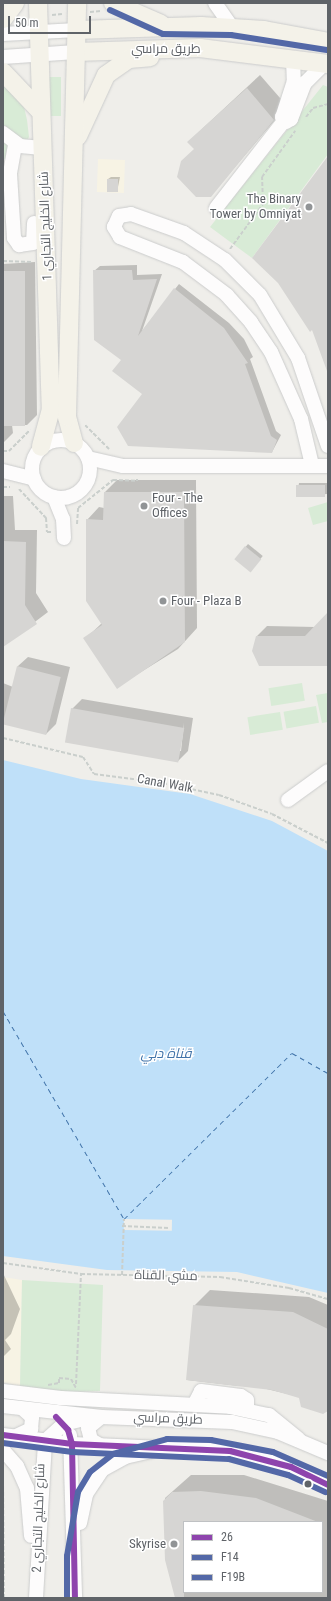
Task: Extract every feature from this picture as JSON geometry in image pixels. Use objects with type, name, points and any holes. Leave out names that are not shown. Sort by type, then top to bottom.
[{"type":"main road","points":[[3,19],[15,3]]},
{"type":"main road","name":"شارع الخليج التجاري 1","points":[[37,454],[51,409],[40,218],[42,148],[39,110],[38,3]]},
{"type":"main road","name":"شارع الخليج التجاري 1","points":[[74,443],[67,417],[75,144],[77,3]]},
{"type":"main road","points":[[113,3],[165,26]]},
{"type":"main road","name":"طريق مراسي","points":[[77,30],[165,26],[232,28],[328,42]]},
{"type":"main road","points":[[75,144],[96,91],[115,67],[144,56],[186,56],[200,48]]},
{"type":"main road","name":"طريق مراسي","points":[[76,52],[200,48],[326,63]]},
{"type":"main road","points":[[3,72],[39,110]]},
{"type":"street","points":[[215,3],[232,28]]},
{"type":"street","name":"طريق مراسي","points":[[3,34],[77,30]]},
{"type":"street","name":"طريق مراسي","points":[[3,57],[76,52]]},
{"type":"street","points":[[293,58],[298,88]]},
{"type":"street","points":[[216,208],[284,121],[283,115],[298,88],[326,63]]},
{"type":"street","points":[[3,133],[15,145],[42,148]]},
{"type":"street","points":[[15,145],[10,167],[13,227],[16,242],[24,247],[35,239],[40,218]]},
{"type":"street","points":[[312,465],[301,419],[271,352],[239,308],[213,283],[183,262],[120,237],[114,227],[115,221],[131,214],[161,223],[184,233],[223,259],[274,314],[298,358],[319,415],[328,446]]},
{"type":"street","points":[[13,227],[40,218]]},
{"type":"street","points":[[301,419],[310,425],[318,420],[319,415]]},
{"type":"street","points":[[4,471],[60,440],[74,443],[88,458],[123,466],[328,466]]},
{"type":"street","points":[[34,479],[37,454]]},
{"type":"street","points":[[4,471],[34,479],[42,490],[61,497],[80,490],[88,476],[88,458]]},
{"type":"street","points":[[88,476],[123,466]]},
{"type":"street","points":[[61,497],[64,538]]},
{"type":"street","points":[[288,800],[328,771]]},
{"type":"street","points":[[3,1391],[61,1398],[195,1403],[201,1391],[241,1396],[248,1400],[247,1410],[278,1419],[300,1440]]},
{"type":"street","name":"طريق مراسي","points":[[3,1406],[101,1417],[232,1422],[300,1440],[328,1453]]},
{"type":"street","points":[[9,1436],[32,1429],[32,1417],[23,1409]]},
{"type":"street","points":[[47,1411],[64,1424],[72,1444],[75,1598]]},
{"type":"street","points":[[45,1441],[64,1424],[101,1417]]},
{"type":"street","points":[[100,1445],[90,1440],[88,1428],[101,1417]]},
{"type":"street","points":[[9,1436],[72,1444],[168,1447],[251,1455],[291,1467],[328,1485]]},
{"type":"street","name":"شارع الخليج التجاري 2","points":[[36,1598],[45,1441]]},
{"type":"street","points":[[74,1557],[86,1494],[96,1478],[117,1461],[168,1447]]},
{"type":"street","points":[[3,1450],[17,1466],[26,1488],[37,1569]]},
{"type":"path","points":[[303,121],[312,108],[328,104]]},
{"type":"path","points":[[223,259],[263,204],[262,177],[299,127]]},
{"type":"path","points":[[3,451],[9,451],[35,425]]},
{"type":"path","name":"Canal Walk","points":[[3,738],[83,757],[94,774],[163,783],[219,795],[272,814],[328,843]]},
{"type":"path","points":[[122,1275],[122,1228],[124,1219]]},
{"type":"path","points":[[122,1228],[169,1228]]},
{"type":"path","name":"مشي القناة","points":[[3,1263],[82,1274],[220,1277],[283,1286],[328,1299]]},
{"type":"path","points":[[76,1384],[82,1274]]},
{"type":"path","points":[[3,1480],[6,1490],[4,1598]]},
{"type":"shaded area","points":[[98,159],[125,160],[124,193],[97,192]]},
{"type":"shaded area","points":[[3,1277],[22,1280],[20,1387],[3,1382]]},
{"type":"green space","points":[[46,77],[61,77],[61,116],[46,116]]},
{"type":"green space","points":[[3,83],[24,107],[27,120],[29,137],[17,159],[3,159]]},
{"type":"green space","points":[[323,85],[328,87],[328,154],[252,258],[210,227]]},
{"type":"green space","points":[[328,502],[328,521],[313,525],[308,508]]},
{"type":"green space","points":[[302,683],[305,701],[271,706],[268,688]]},
{"type":"green space","points":[[328,693],[328,722],[322,723],[316,695]]},
{"type":"green space","points":[[316,706],[319,723],[286,728],[284,712]]},
{"type":"green space","points":[[280,712],[283,730],[250,735],[247,717]]},
{"type":"green space","points":[[22,1280],[103,1285],[100,1391],[67,1392],[20,1387]]},
{"type":"water","name":"قناة دبي","points":[[3,760],[81,779],[190,794],[272,821],[328,851],[328,1293],[237,1272],[107,1270],[3,1256]]},
{"type":"pier","points":[[124,1219],[172,1220],[172,1231],[124,1230]]},
{"type":"building","points":[[247,88],[274,120],[211,197],[196,197],[177,177],[181,161],[194,149],[187,142]]},
{"type":"building","name":"The Binary Tower by Omniyat","points":[[328,156],[327,371],[312,330],[310,332],[278,283],[252,258]]},
{"type":"building","points":[[107,179],[118,179],[118,192],[107,192]]},
{"type":"building","points":[[93,270],[132,270],[133,280],[157,279],[138,336],[174,288],[224,328],[248,363],[245,364],[271,436],[277,440],[272,453],[128,446],[117,427],[142,394],[112,371],[121,360],[94,340]]},
{"type":"building","points":[[3,271],[25,271],[25,426],[3,426]]},
{"type":"building","points":[[296,485],[325,485],[325,497],[296,497]]},
{"type":"building","points":[[104,492],[184,492],[185,642],[117,689],[83,638],[102,625],[86,601],[86,519],[103,520]]},
{"type":"building","points":[[3,541],[26,542],[25,605],[37,624],[3,647]]},
{"type":"building","points":[[245,546],[261,559],[251,572],[234,559]]},
{"type":"building","points":[[328,612],[328,666],[259,666],[252,651],[256,636],[305,636]]},
{"type":"building","points":[[17,666],[61,677],[46,735],[3,724]]},
{"type":"building","points":[[71,708],[184,728],[178,762],[65,742]]},
{"type":"building","points":[[193,1305],[293,1312],[328,1329],[328,1411],[323,1414],[301,1407],[299,1398],[272,1390],[186,1380]]},
{"type":"building","name":"Skyrise","points":[[201,1491],[256,1498],[315,1521],[183,1521],[184,1598],[175,1598],[165,1560],[163,1501],[172,1492]]},
{"type":"ferry route","points":[[3,1011],[124,1219],[292,1053],[328,1073]]},
{"type":"transit line","name":"F14","points":[[110,10],[163,34],[231,35],[327,50]]},
{"type":"transit line","name":"26","points":[[56,1417],[68,1430],[72,1444],[75,1598]]},
{"type":"transit line","name":"26","points":[[3,1435],[72,1444],[230,1451],[291,1467],[328,1485]]},
{"type":"transit line","name":"F19B","points":[[67,1598],[67,1556],[78,1492],[90,1472],[113,1454],[167,1439],[211,1440],[273,1452],[328,1476]]},
{"type":"transit line","name":"F14","points":[[3,1443],[72,1452],[229,1459],[288,1475],[325,1492]]},
{"type":"place","name":"The Binary Tower by Omniyat","points":[[309,207]]},
{"type":"place","name":"Four - The Offices","points":[[144,506]]},
{"type":"place","name":"Four - Plaza B","points":[[163,601]]},
{"type":"place","name":"Skyrise","points":[[174,1544]]}]
